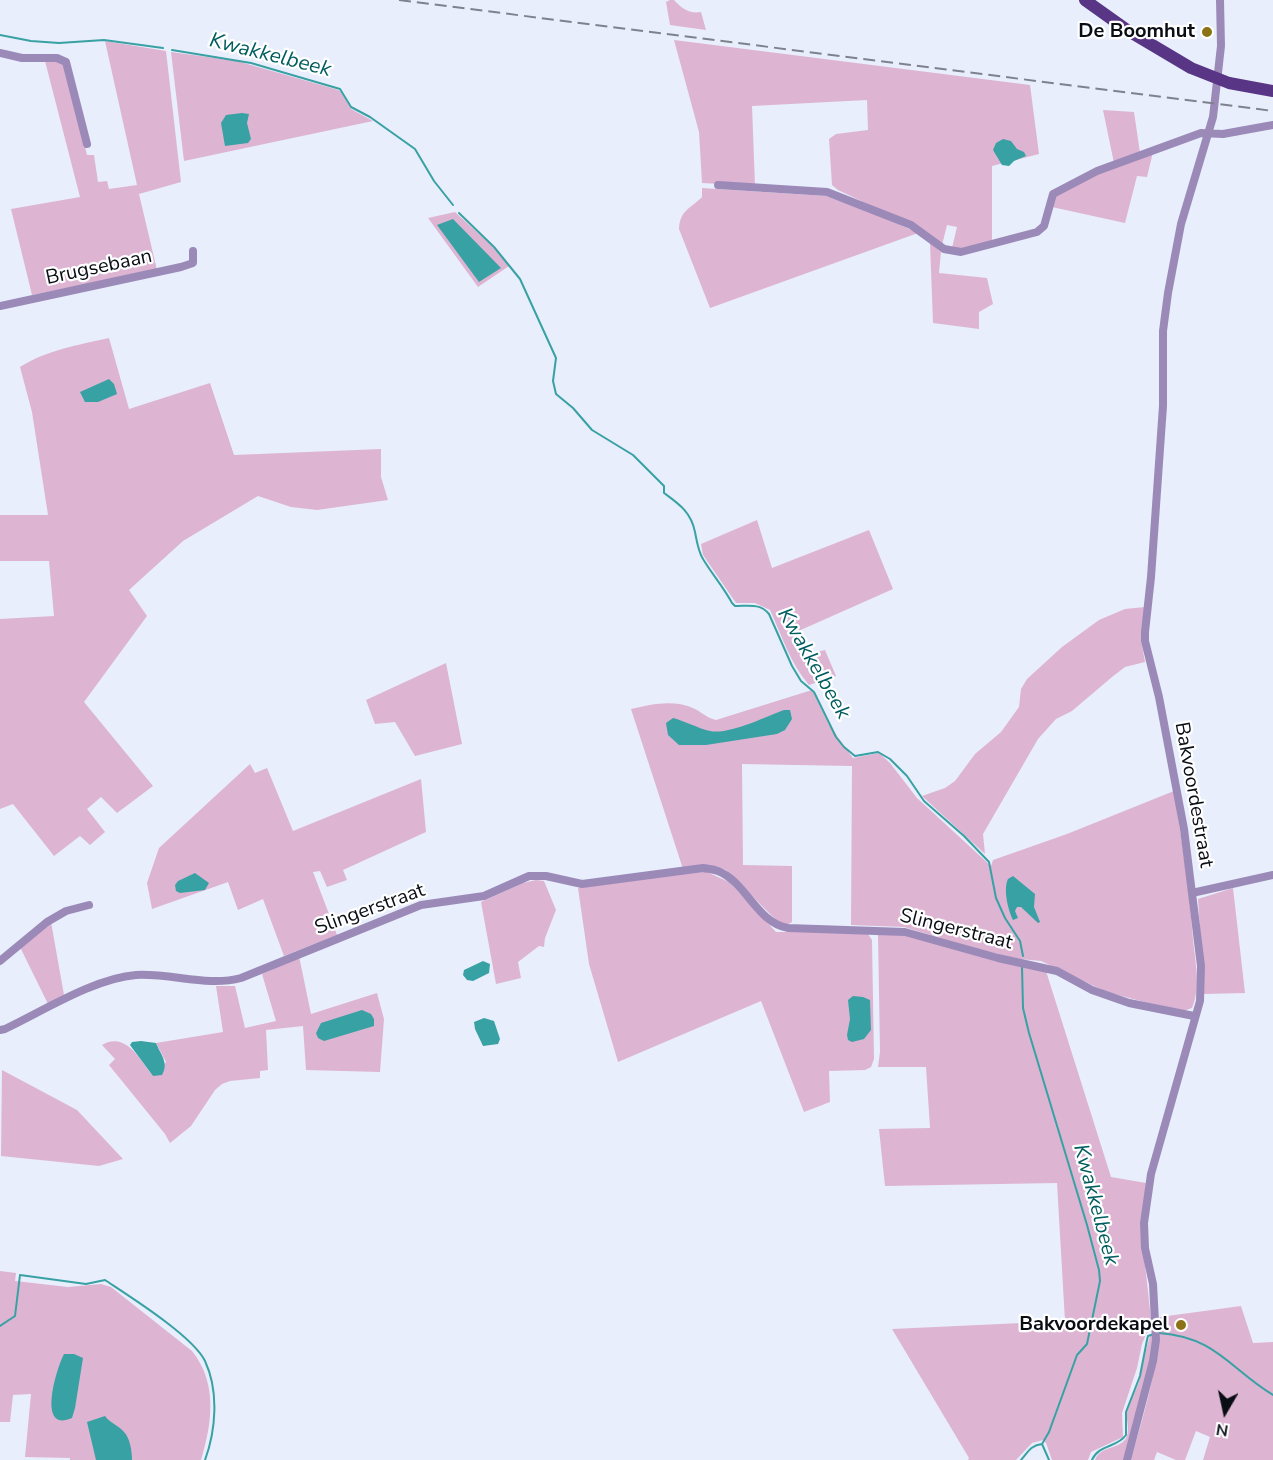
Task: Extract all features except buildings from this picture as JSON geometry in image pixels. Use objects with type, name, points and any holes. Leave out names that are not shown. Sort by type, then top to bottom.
[{"type":"main road","points":[[1085,0],[1127,30],[1182,63],[1273,91]]},
{"type":"street","name":"Bakvoordestraat","points":[[1128,1460],[1154,1361],[1156,1340],[1153,1284],[1145,1248],[1144,1223],[1151,1174],[1200,1001],[1201,966],[1184,829],[1145,632],[1159,474],[1163,406],[1163,331],[1181,224],[1210,132],[1219,75],[1220,0]]},
{"type":"street","points":[[0,53],[22,58],[57,58],[66,62],[87,144]]},
{"type":"street","points":[[718,185],[827,192],[911,225],[944,249],[961,252],[1037,232],[1044,226],[1053,194],[1097,171],[1201,133],[1223,134],[1273,125]]},
{"type":"street","name":"Brugsebaan","points":[[0,306],[181,267],[193,263],[193,251]]},
{"type":"street","name":"Slingerstraat","points":[[0,1030],[94,986],[122,977],[156,975],[225,982],[241,978],[421,904],[484,896],[529,876],[546,876],[582,884],[703,868],[717,870],[731,879],[776,926],[905,932],[998,958],[1057,971],[1092,990],[1129,1004],[1194,1016]]},
{"type":"street","points":[[1192,893],[1273,875]]},
{"type":"street","points":[[0,961],[47,922],[66,911],[89,904]]},
{"type":"shaded area","points":[[674,0],[689,11],[701,12],[706,30],[670,25],[666,2]]},
{"type":"shaded area","points":[[674,40],[1030,85],[1039,154],[992,166],[992,242],[961,249],[952,248],[957,227],[947,225],[942,245],[916,227],[832,185],[829,139],[836,134],[868,130],[867,100],[752,106],[755,186],[702,183],[699,132]]},
{"type":"shaded area","points":[[105,41],[166,51],[181,182],[139,194],[157,270],[32,295],[11,209],[80,197],[45,61],[54,60],[64,64],[87,155],[94,155],[98,182],[107,181],[109,189],[137,185]]},
{"type":"shaded area","points":[[171,52],[237,61],[335,89],[340,91],[351,109],[373,121],[184,161]]},
{"type":"shaded area","points":[[1103,110],[1134,112],[1140,153],[1114,163]]},
{"type":"shaded area","points":[[249,114],[247,123],[251,139],[248,143],[225,146],[221,123],[226,115]]},
{"type":"shaded area","points":[[1003,139],[1011,141],[1026,156],[1009,166],[1002,165],[993,150],[996,143]]},
{"type":"shaded area","points":[[1153,152],[1147,177],[1137,176],[1125,223],[1052,207],[1056,196],[1106,170]]},
{"type":"shaded area","points":[[702,188],[826,196],[871,212],[918,233],[710,308],[679,229],[681,218],[686,210],[702,197]]},
{"type":"shaded area","points":[[455,212],[490,244],[509,266],[478,287],[428,218]]},
{"type":"shaded area","points":[[453,219],[501,268],[479,282],[437,225]]},
{"type":"shaded area","points":[[930,243],[941,252],[939,273],[987,278],[993,304],[979,312],[979,329],[933,323]]},
{"type":"shaded area","points":[[109,338],[129,409],[210,383],[234,455],[381,449],[381,477],[388,500],[317,510],[291,507],[258,496],[183,541],[129,590],[147,616],[84,702],[153,786],[117,813],[101,797],[87,809],[105,832],[90,845],[80,836],[54,856],[13,804],[0,809],[0,619],[54,616],[49,561],[0,561],[0,515],[48,515],[32,412],[20,367],[52,352]]},
{"type":"shaded area","points":[[109,379],[114,384],[117,394],[98,402],[85,402],[80,392]]},
{"type":"shaded area","points":[[757,520],[772,568],[869,530],[893,589],[794,633],[801,656],[825,650],[836,676],[809,685],[791,658],[770,610],[755,603],[736,603],[703,555],[701,544]]},
{"type":"shaded area","points":[[1145,607],[1141,640],[1145,662],[1125,667],[1072,711],[1056,719],[1038,739],[983,834],[985,854],[922,796],[945,788],[955,781],[975,754],[1001,732],[1019,707],[1021,689],[1027,679],[1062,647],[1099,620],[1125,609]]},
{"type":"shaded area","points":[[446,663],[462,744],[415,756],[395,722],[375,724],[366,700]]},
{"type":"shaded area","points":[[812,690],[829,725],[853,758],[879,753],[890,763],[917,798],[991,866],[993,860],[1067,834],[1174,791],[1196,965],[1197,983],[1192,1008],[1181,1012],[1107,992],[1041,961],[984,951],[904,927],[851,925],[852,766],[742,764],[743,865],[792,866],[792,922],[787,925],[777,921],[726,870],[716,866],[683,869],[631,709],[655,704],[680,704],[716,720]]},
{"type":"shaded area","points":[[784,710],[790,710],[792,719],[785,730],[777,734],[706,745],[679,745],[668,735],[666,723],[673,718],[705,730],[718,732],[747,725]]},
{"type":"shaded area","points":[[250,764],[255,773],[267,768],[293,831],[421,779],[426,832],[343,870],[347,880],[327,887],[320,871],[313,872],[337,935],[284,956],[263,899],[238,910],[228,882],[152,909],[147,883],[159,848]]},
{"type":"shaded area","points":[[692,872],[707,872],[729,882],[776,932],[864,932],[872,940],[874,1059],[871,1067],[865,1070],[829,1071],[830,1102],[804,1112],[761,1001],[618,1062],[589,964],[578,888]]},
{"type":"shaded area","points":[[195,873],[209,883],[205,890],[180,893],[176,891],[175,885],[178,881]]},
{"type":"shaded area","points":[[1013,876],[1035,894],[1034,907],[1040,922],[1038,923],[1021,907],[1017,907],[1015,911],[1018,918],[1013,920],[1006,888],[1008,879]]},
{"type":"shaded area","points":[[544,881],[556,910],[545,938],[544,947],[539,946],[518,962],[521,978],[496,984],[481,902],[523,883]]},
{"type":"shaded area","points":[[1233,888],[1245,993],[1204,994],[1198,899]]},
{"type":"shaded area","points":[[51,922],[64,995],[48,1004],[20,947]]},
{"type":"shaded area","points":[[901,934],[1046,971],[1111,1177],[1146,1183],[1141,1228],[1152,1328],[1146,1334],[1142,1344],[1137,1368],[1122,1413],[1123,1437],[1091,1452],[1088,1460],[1052,1460],[1043,1440],[1032,1443],[1016,1460],[968,1460],[969,1458],[892,1329],[1065,1321],[1057,1183],[885,1186],[879,1129],[930,1128],[926,1067],[878,1067],[880,1052],[878,935]]},
{"type":"shaded area","points":[[299,956],[311,1014],[377,993],[384,1019],[380,1072],[306,1070],[303,1026],[266,1030],[268,1070],[260,1071],[260,1078],[222,1084],[215,1090],[191,1126],[170,1143],[109,1065],[115,1059],[102,1045],[119,1042],[126,1045],[138,1056],[153,1076],[166,1062],[156,1043],[223,1032],[216,986],[235,986],[245,1028],[276,1021],[262,974]]},
{"type":"shaded area","points":[[483,961],[490,964],[489,973],[473,981],[467,980],[463,975],[464,970]]},
{"type":"shaded area","points":[[853,996],[870,1000],[871,1030],[864,1039],[852,1042],[848,1040],[847,1035],[850,1019],[848,1000]]},
{"type":"shaded area","points":[[362,1010],[371,1014],[374,1026],[324,1041],[318,1038],[316,1033],[321,1023]]},
{"type":"shaded area","points":[[484,1018],[494,1021],[500,1039],[498,1044],[483,1046],[474,1022]]},
{"type":"shaded area","points":[[132,1042],[156,1043],[165,1067],[162,1075],[153,1076],[130,1045]]},
{"type":"shaded area","points":[[2,1070],[77,1110],[123,1159],[99,1166],[1,1156]]},
{"type":"shaded area","points":[[0,1271],[16,1273],[15,1281],[68,1287],[101,1284],[111,1287],[192,1351],[206,1376],[209,1390],[210,1418],[201,1460],[70,1460],[70,1458],[25,1457],[31,1394],[13,1395],[10,1422],[0,1422]]},
{"type":"shaded area","points":[[1241,1306],[1253,1343],[1273,1342],[1273,1460],[1203,1460],[1210,1437],[1196,1431],[1185,1460],[1176,1460],[1157,1452],[1154,1460],[1131,1460],[1154,1371],[1160,1317]]},
{"type":"shaded area","points":[[1153,1335],[1150,1363],[1126,1460],[1095,1460],[1101,1452],[1121,1444],[1127,1436],[1127,1408],[1139,1382],[1148,1342],[1150,1336]]},
{"type":"shaded area","points":[[64,1354],[74,1354],[83,1358],[72,1418],[61,1420],[55,1417],[52,1397],[57,1372]]},
{"type":"shaded area","points":[[105,1416],[126,1435],[132,1460],[96,1460],[87,1422]]},
{"type":"waterway","name":"Kwakkelbeek","points":[[0,35],[31,41],[59,43],[104,40],[163,48]]},
{"type":"waterway","name":"Kwakkelbeek","points":[[172,50],[251,63],[340,89],[351,107],[370,117],[415,149],[434,181],[453,205]]},
{"type":"waterway","name":"Kwakkelbeek","points":[[459,213],[494,247],[520,279],[556,358],[553,381],[556,394],[573,408],[592,430],[633,455],[664,486],[664,493],[684,509],[691,519],[701,556],[732,603],[735,606],[758,607],[766,610],[792,666],[801,681],[814,692],[836,737],[844,747],[855,756],[878,752],[890,759],[907,776],[924,801],[964,836],[989,862],[996,898],[1005,918],[1020,941],[1023,956]]},
{"type":"waterway","name":"Kwakkelbeek","points":[[1022,967],[1023,1008],[1029,1033],[1087,1225],[1100,1281],[1087,1344],[1077,1355],[1049,1432],[1042,1444]]},
{"type":"waterway","points":[[0,1326],[15,1316],[20,1275],[86,1284],[105,1280],[188,1340],[205,1361],[214,1398],[214,1423],[205,1460]]},
{"type":"waterway","points":[[1159,1333],[1195,1341],[1209,1348],[1273,1395]]},
{"type":"waterway","points":[[1092,1460],[1103,1448],[1118,1442],[1126,1435],[1126,1412],[1140,1376],[1148,1336],[1154,1334]]},
{"type":"waterway","points":[[1042,1444],[1049,1460]]},
{"type":"waterway","points":[[1021,1460],[1032,1447],[1042,1444]]},
{"type":"railway","points":[[399,0],[1273,111]]},
{"type":"place","name":"De Boomhut","points":[[1207,32]]},
{"type":"place","name":"Bakvoordekapel","points":[[1181,1325]]}]
